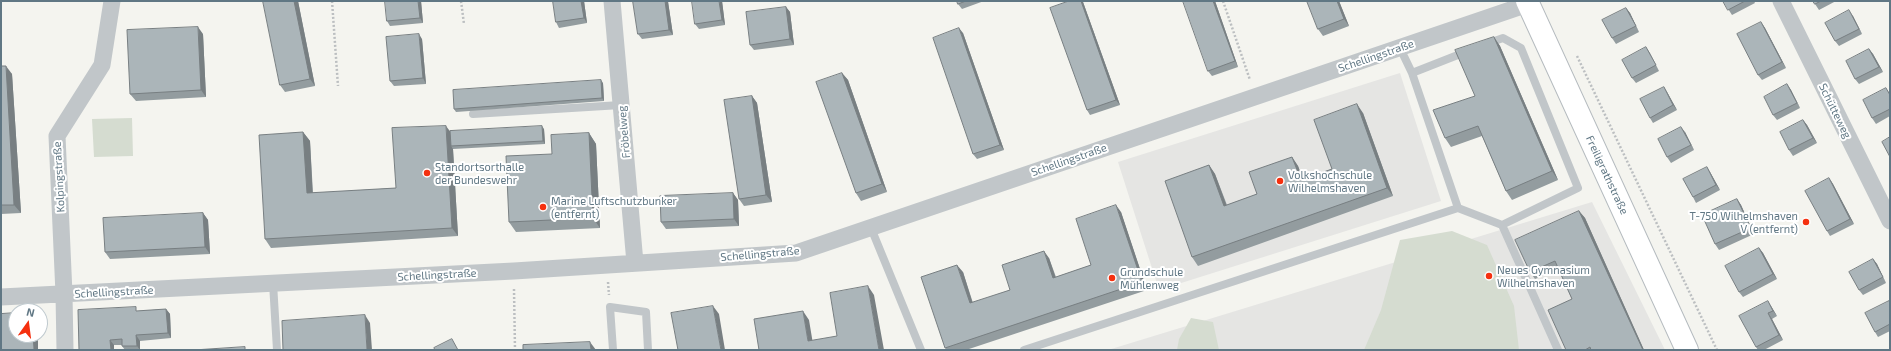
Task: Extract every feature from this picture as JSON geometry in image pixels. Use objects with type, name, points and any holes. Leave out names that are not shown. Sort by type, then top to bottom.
[{"type":"street","name":"Kolpingstraße","points":[[65,350],[57,136],[102,65],[112,1]]},
{"type":"street","name":"Fröbelweg","points":[[612,1],[635,263]]},
{"type":"street","name":"Schütteweg","points":[[1781,1],[1890,221]]},
{"type":"street","name":"Schellingstraße","points":[[1,297],[514,271],[796,253],[1400,48],[1527,3]]},
{"type":"street","name":"Freiligrathstraße","points":[[1527,3],[1688,350]]},
{"type":"lane","points":[[1412,73],[1503,38],[1521,48],[1578,188],[1502,225]]},
{"type":"lane","points":[[1400,48],[1412,73],[1458,208]]},
{"type":"lane","points":[[473,114],[621,105]]},
{"type":"lane","points":[[1024,350],[1458,208],[1502,225],[1558,350]]},
{"type":"lane","points":[[871,228],[921,350]]},
{"type":"lane","points":[[273,283],[277,350]]},
{"type":"lane","points":[[613,350],[610,307],[646,312],[648,350]]},
{"type":"path","points":[[332,1],[338,86]]},
{"type":"path","points":[[461,1],[464,24]]},
{"type":"path","points":[[1223,1],[1256,97]]},
{"type":"path","points":[[1576,54],[1717,350]]},
{"type":"path","points":[[606,265],[610,307]]},
{"type":"path","points":[[514,271],[515,350]]},
{"type":"shaded area","name":"Volkshochschule Wilhelmshaven","points":[[1400,73],[1441,201],[1159,290],[1118,162]]},
{"type":"shaded area","points":[[132,118],[133,156],[94,157],[92,119]]},
{"type":"shaded area","name":"Neues Gymnasium Wilhelmshaven","points":[[1592,202],[1665,350],[1108,350]]},
{"type":"shaded area","points":[[1452,231],[1487,245],[1514,306],[1519,350],[1364,350],[1381,310],[1400,240]]},
{"type":"shaded area","points":[[1191,318],[1213,322],[1219,350],[1177,350],[1179,339]]},
{"type":"building","points":[[263,1],[294,1],[310,79],[280,85]]},
{"type":"building","points":[[385,1],[418,1],[420,18],[387,21]]},
{"type":"building","points":[[553,1],[581,1],[584,18],[556,22]]},
{"type":"building","points":[[633,1],[665,1],[669,30],[638,34]]},
{"type":"building","points":[[692,1],[719,1],[722,20],[695,24]]},
{"type":"building","points":[[957,1],[966,1],[958,4]]},
{"type":"building","points":[[1069,1],[1081,1],[1116,100],[1087,110],[1050,8]]},
{"type":"building","points":[[1183,1],[1213,1],[1235,61],[1208,71]]},
{"type":"building","points":[[1307,1],[1337,1],[1344,19],[1318,29]]},
{"type":"building","points":[[1723,1],[1745,1],[1728,10]]},
{"type":"building","points":[[1813,1],[1821,1],[1815,4]]},
{"type":"building","points":[[786,7],[790,39],[750,45],[746,12]]},
{"type":"building","points":[[1626,8],[1636,26],[1612,38],[1602,20]]},
{"type":"building","points":[[1849,10],[1859,29],[1835,41],[1825,23]]},
{"type":"building","points":[[1761,22],[1782,62],[1758,75],[1737,34]]},
{"type":"building","points":[[198,27],[201,90],[130,94],[127,30]]},
{"type":"building","points":[[959,28],[1000,145],[973,154],[933,38]]},
{"type":"building","points":[[419,34],[423,78],[390,81],[386,37]]},
{"type":"building","points":[[1494,37],[1552,171],[1506,191],[1478,126],[1445,138],[1433,110],[1475,96],[1455,50]]},
{"type":"building","points":[[1646,47],[1656,65],[1632,78],[1622,60]]},
{"type":"building","points":[[1869,49],[1879,67],[1855,79],[1846,61]]},
{"type":"building","points":[[1,66],[6,66],[14,205],[1,205]]},
{"type":"building","points":[[842,73],[882,184],[856,193],[816,82]]},
{"type":"building","points":[[601,80],[602,98],[454,109],[453,90]]},
{"type":"building","points":[[1787,84],[1797,103],[1773,115],[1764,97]]},
{"type":"building","points":[[1664,87],[1673,105],[1650,118],[1640,99]]},
{"type":"building","points":[[1886,88],[1890,95],[1890,109],[1872,118],[1863,100]]},
{"type":"building","points":[[752,96],[766,195],[739,199],[724,100]]},
{"type":"building","points":[[1357,104],[1387,188],[1192,257],[1165,181],[1209,165],[1224,206],[1257,194],[1249,172],[1292,157],[1301,180],[1332,169],[1314,120]]},
{"type":"building","points":[[1803,120],[1813,138],[1789,150],[1780,132]]},
{"type":"building","name":"Standortsorthalle der Bundeswehr","points":[[446,126],[452,228],[265,239],[259,135],[303,132],[307,193],[396,188],[392,128]]},
{"type":"building","points":[[542,126],[543,141],[451,146],[450,131]]},
{"type":"building","points":[[1681,127],[1691,145],[1667,157],[1658,139]]},
{"type":"building","points":[[589,133],[593,218],[509,222],[506,156],[552,154],[551,135]]},
{"type":"building","points":[[1890,137],[1890,157],[1882,142]]},
{"type":"building","points":[[1707,167],[1716,185],[1693,197],[1683,179]]},
{"type":"building","points":[[1829,178],[1850,219],[1827,231],[1805,191]]},
{"type":"building","points":[[733,193],[734,219],[661,222],[660,196]]},
{"type":"building","points":[[1737,199],[1751,228],[1715,244],[1702,215]]},
{"type":"building","name":"Grundschule Mühlenweg","points":[[1116,205],[1142,282],[945,348],[921,277],[957,265],[970,303],[1010,290],[1002,265],[1044,251],[1053,278],[1091,265],[1076,219]]},
{"type":"building","points":[[1579,211],[1643,350],[1591,350],[1590,347],[1585,350],[1566,350],[1548,310],[1572,299],[1555,261],[1530,272],[1515,240]]},
{"type":"building","points":[[203,213],[205,247],[105,252],[103,218]]},
{"type":"building","points":[[1759,248],[1773,274],[1739,292],[1725,266]]},
{"type":"building","points":[[1873,259],[1883,277],[1859,290],[1849,272]]},
{"type":"building","points":[[868,286],[879,350],[759,350],[754,319],[803,311],[808,341],[837,336],[830,293]]},
{"type":"building","points":[[1768,301],[1773,311],[1768,313],[1779,335],[1756,347],[1739,316]]},
{"type":"building","points":[[1889,301],[1890,324],[1875,332],[1865,313]]},
{"type":"building","points":[[713,306],[721,350],[678,350],[671,313]]},
{"type":"building","points":[[136,307],[136,311],[166,309],[168,333],[136,335],[137,346],[122,346],[122,339],[110,340],[111,350],[79,350],[78,310]]},
{"type":"building","points":[[1,314],[8,314],[8,343],[34,343],[34,350],[1,350]]},
{"type":"building","points":[[365,315],[367,350],[283,350],[282,321]]},
{"type":"building","points":[[452,339],[458,350],[435,350],[434,348]]},
{"type":"building","points":[[590,342],[591,350],[523,350],[523,345]]},
{"type":"building","points":[[245,347],[245,350],[194,350]]},
{"type":"place","name":"Standortsorthalle der Bundeswehr","points":[[427,173]]},
{"type":"place","name":"Volkshochschule Wilhelmshaven","points":[[1280,181]]},
{"type":"place","name":"Marine Luftschutzbunker (entfernt)","points":[[543,207]]},
{"type":"place","name":"T-750 Wilhelmshaven V (entfernt)","points":[[1806,222]]},
{"type":"place","name":"Neues Gymnasium Wilhelmshaven","points":[[1489,276]]},
{"type":"place","name":"Grundschule Mühlenweg","points":[[1112,278]]}]
